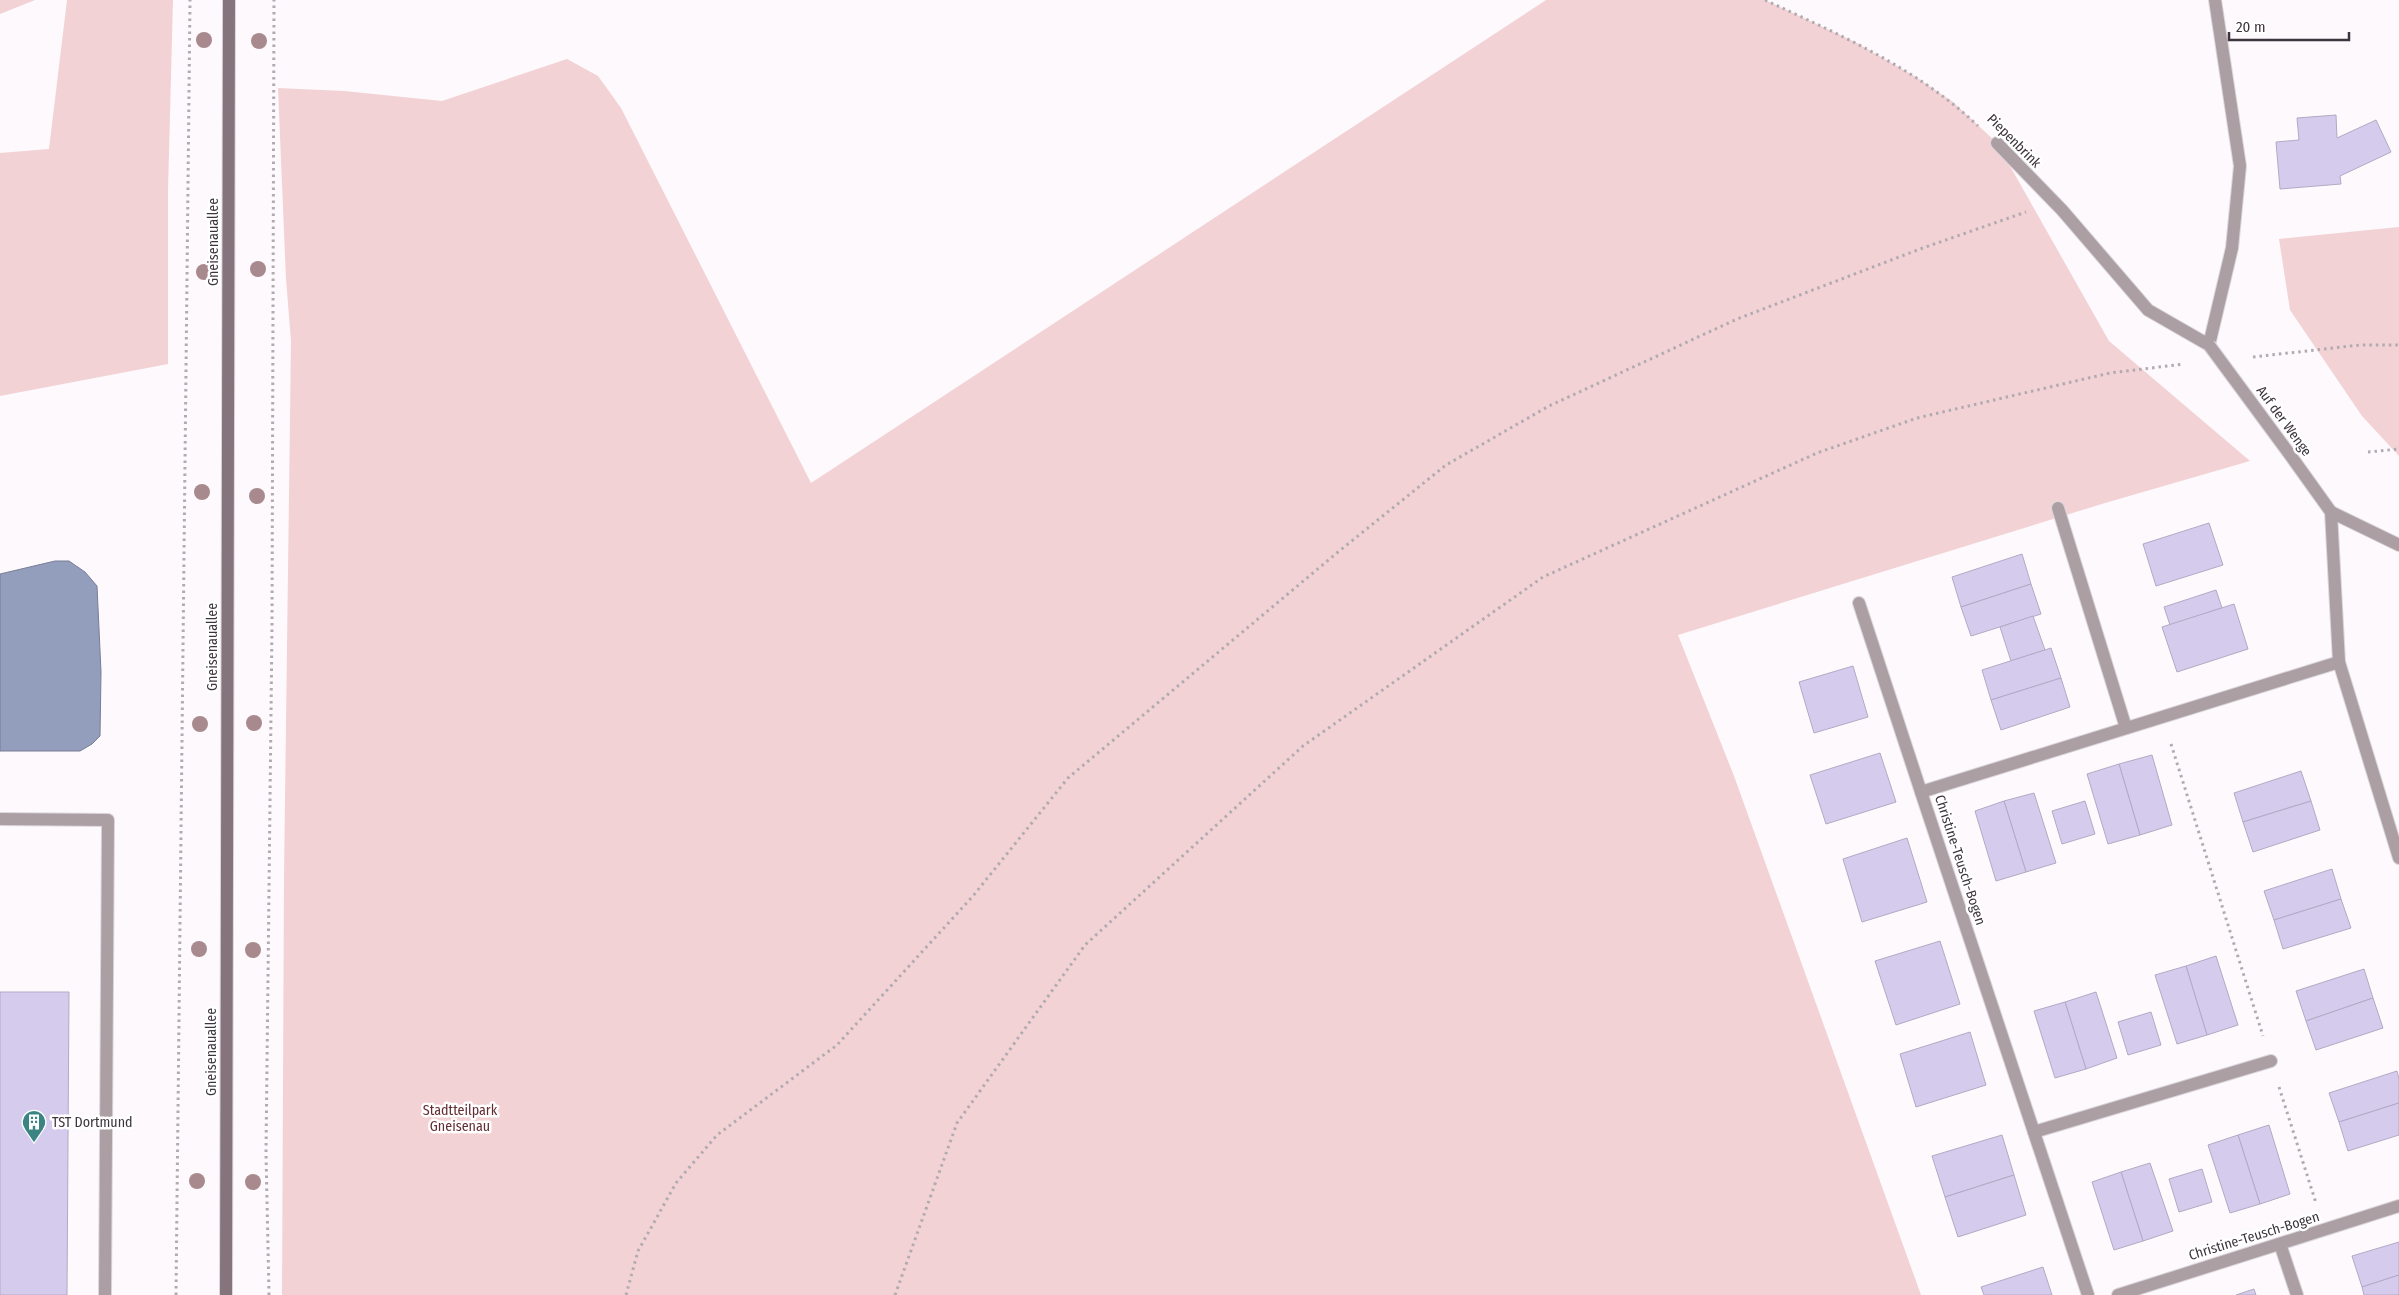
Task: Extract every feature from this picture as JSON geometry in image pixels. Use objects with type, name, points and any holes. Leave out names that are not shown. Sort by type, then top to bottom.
[{"type":"main road","name":"Gneisenauallee","points":[[226,1295],[229,0]]},
{"type":"street","points":[[2209,345],[2232,248],[2240,166],[2215,0]]},
{"type":"street","name":"Piepenbrink","points":[[1997,143],[2054,203],[2148,310],[2209,345]]},
{"type":"street","name":"Auf der Wenge","points":[[2209,345],[2331,512]]},
{"type":"street","points":[[2058,508],[2126,728]]},
{"type":"street","points":[[2399,545],[2331,512],[2339,662],[2399,858]]},
{"type":"street","points":[[1859,603],[1921,792]]},
{"type":"street","name":"Christine-Teusch-Bogen","points":[[2088,1295],[1921,792],[2339,662]]},
{"type":"street","points":[[0,819],[108,820],[105,1295]]},
{"type":"street","points":[[2034,1132],[2271,1061]]},
{"type":"street","name":"Christine-Teusch-Bogen","points":[[2118,1295],[2399,1206]]},
{"type":"street","points":[[2280,1244],[2297,1295]]},
{"type":"path","points":[[176,1295],[190,0]]},
{"type":"path","points":[[269,1295],[266,1153],[272,624],[274,0]]},
{"type":"path","name":"Piepenbrink","points":[[1764,0],[1855,42],[1914,76],[1954,102],[1997,143]]},
{"type":"path","points":[[626,1295],[638,1251],[676,1183],[711,1142],[717,1135],[837,1046],[973,896],[1068,778],[1331,558],[1446,465],[1549,406],[1737,320],[1920,249],[2054,203]]},
{"type":"path","points":[[2245,358],[2360,345],[2399,344]]},
{"type":"path","points":[[895,1295],[957,1123],[1085,945],[1303,746],[1543,577],[1817,453],[1917,418],[2110,373],[2187,364]]},
{"type":"path","points":[[2368,452],[2399,450]]},
{"type":"path","points":[[2163,717],[2324,1230]]},
{"type":"green space","points":[[0,0],[35,0],[0,14]]},
{"type":"green space","points":[[67,0],[173,0],[168,190],[168,364],[0,396],[0,153],[49,149]]},
{"type":"green space","name":"Stadtteilpark Gneisenau","points":[[1546,0],[1765,0],[1855,42],[1916,77],[1953,102],[1997,143],[2109,341],[2250,461],[2105,503],[1678,635],[1734,776],[1921,1295],[282,1295],[284,878],[291,341],[286,279],[278,88],[344,91],[442,101],[567,59],[598,76],[621,108],[811,483]]},
{"type":"green space","points":[[2399,227],[2399,456],[2362,416],[2290,310],[2279,239]]},
{"type":"water","points":[[55,561],[69,561],[85,572],[97,586],[101,672],[100,736],[92,744],[80,751],[0,751],[0,574]]},
{"type":"building","points":[[2336,115],[2337,138],[2376,120],[2391,152],[2340,176],[2341,184],[2280,189],[2276,142],[2299,140],[2297,118]]},
{"type":"building","points":[[2209,523],[2223,565],[2156,586],[2143,544]]},
{"type":"building","points":[[2022,554],[2031,584],[1961,607],[1952,577]]},
{"type":"building","points":[[2031,584],[2041,614],[1971,636],[1961,607]]},
{"type":"building","points":[[2216,590],[2222,608],[2170,625],[2164,607]]},
{"type":"building","points":[[2234,604],[2248,649],[2177,672],[2162,627]]},
{"type":"building","points":[[2033,616],[2045,650],[2011,661],[2000,627]]},
{"type":"building","points":[[2051,648],[2061,678],[1991,700],[1982,670]]},
{"type":"building","points":[[1853,666],[1868,717],[1814,733],[1799,682]]},
{"type":"building","points":[[2061,678],[2070,707],[2001,730],[1991,700]]},
{"type":"building","points":[[1880,753],[1896,802],[1826,824],[1810,775]]},
{"type":"building","points":[[2152,755],[2172,825],[2140,835],[2119,764]]},
{"type":"building","points":[[2119,764],[2140,835],[2108,844],[2087,774]]},
{"type":"building","points":[[2301,771],[2311,801],[2243,822],[2234,793]]},
{"type":"building","points":[[2034,793],[2056,863],[2026,872],[2004,801]]},
{"type":"building","points":[[2004,801],[2026,872],[1996,881],[1975,811]]},
{"type":"building","points":[[2085,801],[2095,834],[2062,844],[2052,811]]},
{"type":"building","points":[[2311,801],[2320,830],[2253,852],[2243,822]]},
{"type":"building","points":[[1907,838],[1927,902],[1862,922],[1843,859]]},
{"type":"building","points":[[2332,869],[2341,899],[2274,920],[2264,891]]},
{"type":"building","points":[[2341,899],[2351,928],[2283,949],[2274,920]]},
{"type":"building","points":[[1940,941],[1960,1004],[1896,1025],[1875,961]]},
{"type":"building","points":[[2216,956],[2238,1025],[2207,1035],[2186,966]]},
{"type":"building","points":[[2186,966],[2207,1035],[2177,1044],[2155,975]]},
{"type":"building","points":[[2364,969],[2373,998],[2306,1021],[2296,991]]},
{"type":"building","name":"TST Dortmund","points":[[0,992],[69,992],[67,1295],[0,1295]]},
{"type":"building","points":[[2096,992],[2117,1058],[2086,1069],[2065,1002]]},
{"type":"building","points":[[2373,998],[2383,1028],[2316,1050],[2306,1021]]},
{"type":"building","points":[[2065,1002],[2086,1069],[2055,1078],[2034,1011]]},
{"type":"building","points":[[2151,1012],[2161,1045],[2128,1055],[2118,1022]]},
{"type":"building","points":[[1970,1032],[1986,1085],[1916,1107],[1900,1054]]},
{"type":"building","points":[[2397,1071],[2399,1103],[2339,1122],[2329,1093]]},
{"type":"building","points":[[2399,1103],[2399,1135],[2348,1151],[2339,1122]]},
{"type":"building","points":[[2269,1125],[2290,1194],[2260,1204],[2238,1135]]},
{"type":"building","points":[[2002,1135],[2014,1175],[1945,1197],[1932,1156]]},
{"type":"building","points":[[2238,1135],[2260,1204],[2230,1213],[2208,1145]]},
{"type":"building","points":[[2150,1163],[2173,1231],[2143,1241],[2121,1172]]},
{"type":"building","points":[[2202,1169],[2212,1202],[2179,1212],[2169,1179]]},
{"type":"building","points":[[2121,1172],[2143,1241],[2114,1250],[2092,1182]]},
{"type":"building","points":[[2014,1175],[2026,1215],[1958,1237],[1945,1197]]},
{"type":"building","points":[[2399,1242],[2399,1275],[2362,1287],[2352,1256]]},
{"type":"building","points":[[2043,1267],[2052,1295],[1984,1295],[1981,1287]]},
{"type":"building","points":[[2399,1275],[2399,1295],[2364,1295],[2362,1287]]},
{"type":"building","points":[[2254,1289],[2256,1295],[2236,1295]]},
{"type":"place","name":"TST Dortmund","points":[[34,1143]]}]
